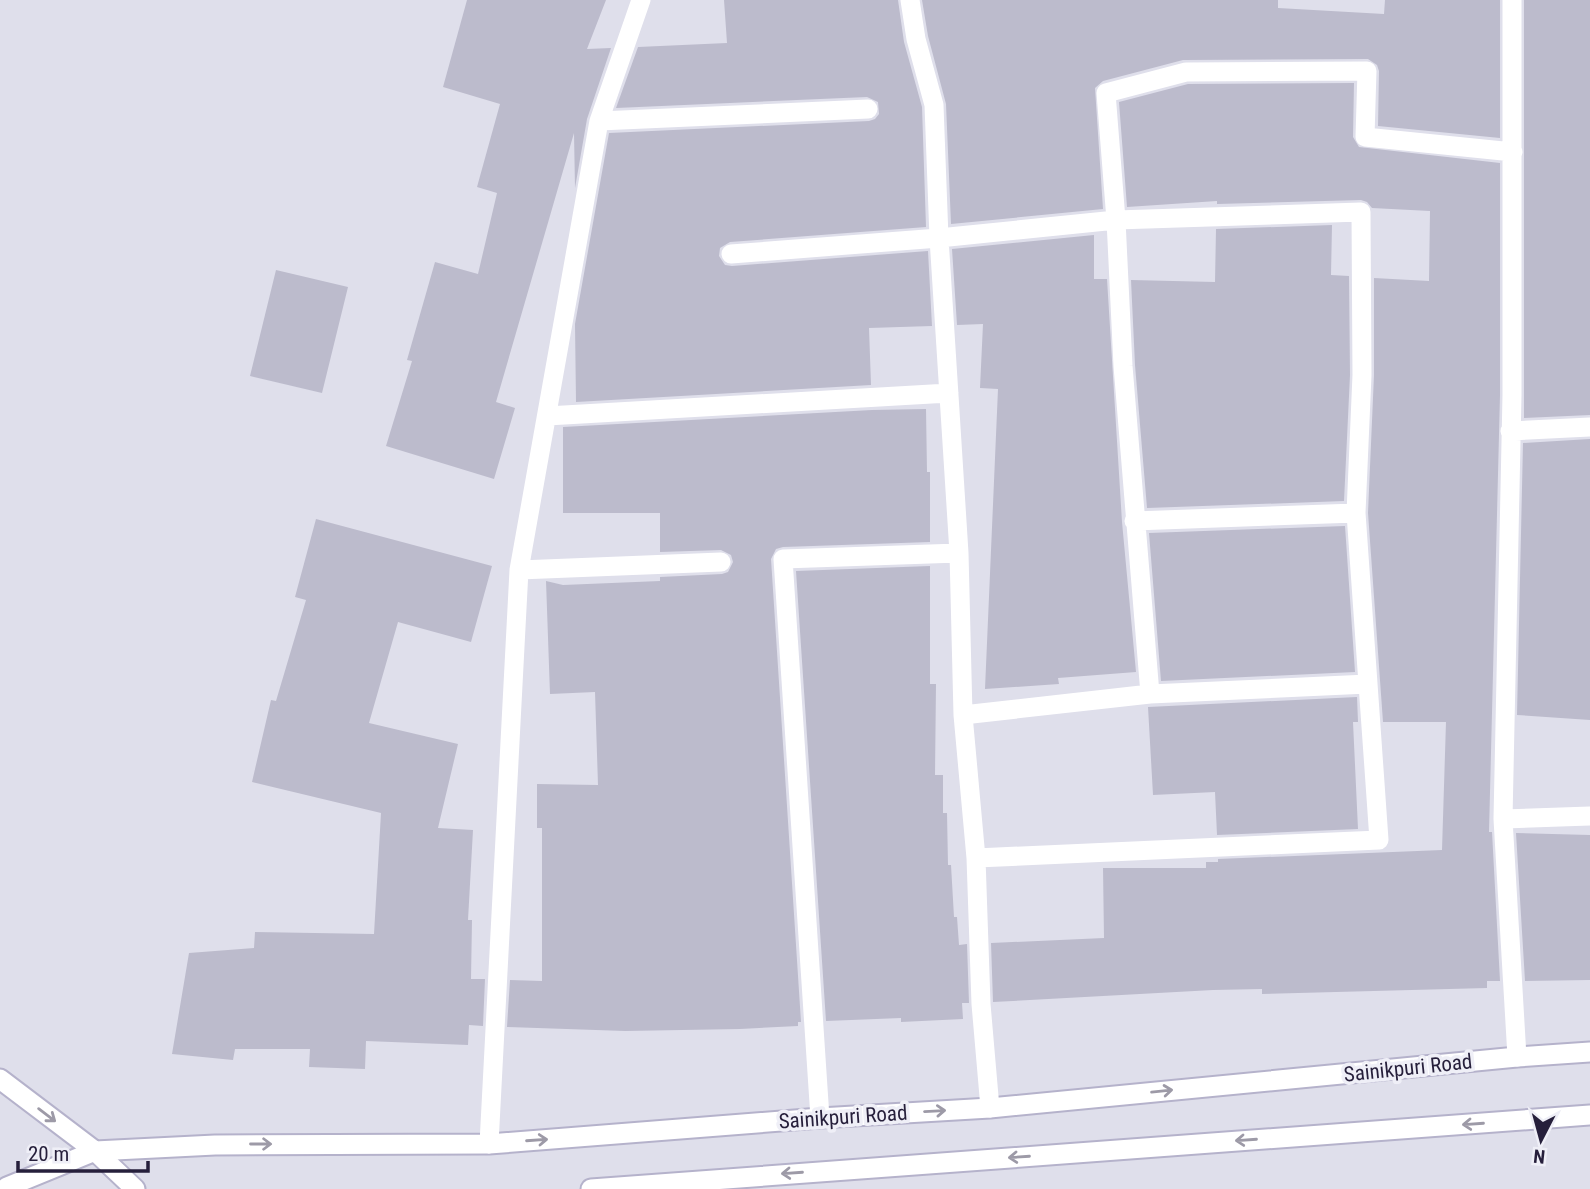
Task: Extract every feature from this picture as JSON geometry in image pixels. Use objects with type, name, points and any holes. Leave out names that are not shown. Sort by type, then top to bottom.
[{"type":"street","points":[[488,1144],[519,570],[599,121],[641,0]]},
{"type":"street","points":[[910,0],[916,39],[934,105],[939,238],[959,553],[962,715],[976,858],[981,1004],[990,1108]]},
{"type":"street","points":[[1512,0],[1510,431],[1503,819],[1517,1057]]},
{"type":"street","points":[[1150,694],[1134,521],[1106,93],[1186,72],[1367,71],[1365,137],[1513,152]]},
{"type":"street","points":[[599,121],[868,108]]},
{"type":"street","points":[[731,254],[939,238],[1116,220],[1361,212],[1362,375],[1356,513],[1378,840],[976,858]]},
{"type":"street","points":[[547,415],[949,393]]},
{"type":"street","points":[[1510,431],[1590,427]]},
{"type":"street","points":[[1134,521],[1356,513]]},
{"type":"street","points":[[820,1118],[783,559],[959,553]]},
{"type":"street","points":[[519,570],[721,562]]},
{"type":"street","points":[[962,715],[1150,694],[1368,684]]},
{"type":"street","points":[[1503,819],[1590,816]]},
{"type":"street","name":"Sainikpuri Road","points":[[5,1186],[95,1151],[215,1144],[488,1144],[820,1118],[990,1108],[1590,1052]]},
{"type":"street","points":[[0,1079],[95,1151],[135,1189]]},
{"type":"street","points":[[591,1189],[1590,1115]]},
{"type":"building","points":[[467,0],[606,0],[587,49],[611,48],[587,119],[575,188],[574,133],[496,402],[515,408],[494,479],[386,446],[412,361],[407,360],[435,262],[478,274],[497,193],[477,187],[500,104],[443,87]]},
{"type":"building","points":[[724,0],[898,0],[904,42],[922,107],[926,227],[730,242],[720,248],[719,256],[725,265],[732,266],[928,251],[932,326],[869,328],[871,385],[576,402],[575,324],[609,133],[869,121],[879,114],[878,102],[867,97],[616,108],[638,47],[727,43]]},
{"type":"building","points":[[922,0],[1278,0],[1278,8],[1384,14],[1385,0],[1500,0],[1500,138],[1378,126],[1379,71],[1377,65],[1368,59],[1183,60],[1103,81],[1095,88],[1103,209],[951,224],[946,104],[928,36]]},
{"type":"building","points":[[1524,0],[1590,0],[1590,415],[1524,418]]},
{"type":"building","points":[[1354,83],[1353,137],[1359,147],[1500,163],[1500,395],[1489,832],[1492,832],[1500,981],[1487,981],[1487,988],[1262,994],[1262,989],[1213,990],[993,1002],[991,943],[1104,938],[1103,868],[1206,868],[1206,862],[1218,862],[1218,859],[1442,850],[1446,722],[1383,722],[1368,513],[1374,375],[1374,278],[1429,281],[1430,211],[1372,208],[1361,200],[1217,204],[1217,201],[1127,207],[1119,102],[1188,84]]},
{"type":"building","points":[[1332,225],[1331,275],[1349,276],[1350,375],[1344,501],[1147,508],[1131,280],[1215,282],[1216,229]]},
{"type":"building","points":[[1094,235],[1094,279],[1107,279],[1122,522],[1136,672],[1058,678],[1059,684],[985,689],[998,389],[980,388],[983,324],[957,325],[952,249]]},
{"type":"building","points":[[276,270],[348,287],[322,393],[250,376]]},
{"type":"building","points":[[926,409],[927,472],[930,472],[930,542],[783,547],[776,549],[771,559],[801,1022],[798,1022],[798,1026],[740,1029],[625,1031],[507,1027],[510,980],[542,981],[542,828],[537,828],[537,784],[598,785],[595,692],[550,694],[546,581],[563,585],[660,581],[660,577],[722,574],[728,572],[733,562],[731,555],[721,550],[660,552],[660,513],[563,513],[563,427]]},
{"type":"building","points":[[1590,439],[1590,720],[1517,715],[1523,443]]},
{"type":"building","points":[[316,519],[492,566],[471,642],[398,622],[369,723],[458,744],[438,828],[473,830],[468,920],[472,920],[471,979],[485,979],[483,1026],[469,1025],[468,1045],[366,1041],[365,1069],[309,1067],[310,1049],[235,1049],[233,1060],[172,1054],[189,953],[254,948],[255,932],[374,934],[381,813],[252,782],[271,700],[276,701],[306,600],[295,597]]},
{"type":"building","points":[[1345,526],[1355,672],[1161,681],[1149,533]]},
{"type":"building","points":[[930,566],[930,684],[936,684],[935,775],[943,775],[943,813],[947,813],[948,865],[951,865],[954,917],[957,917],[959,945],[967,944],[969,1003],[962,1003],[963,1019],[826,1021],[796,571]]},
{"type":"building","points":[[1357,697],[1358,722],[1353,722],[1358,829],[1217,835],[1215,792],[1153,795],[1148,707]]},
{"type":"building","points":[[1516,833],[1590,835],[1590,980],[1525,981]]}]
